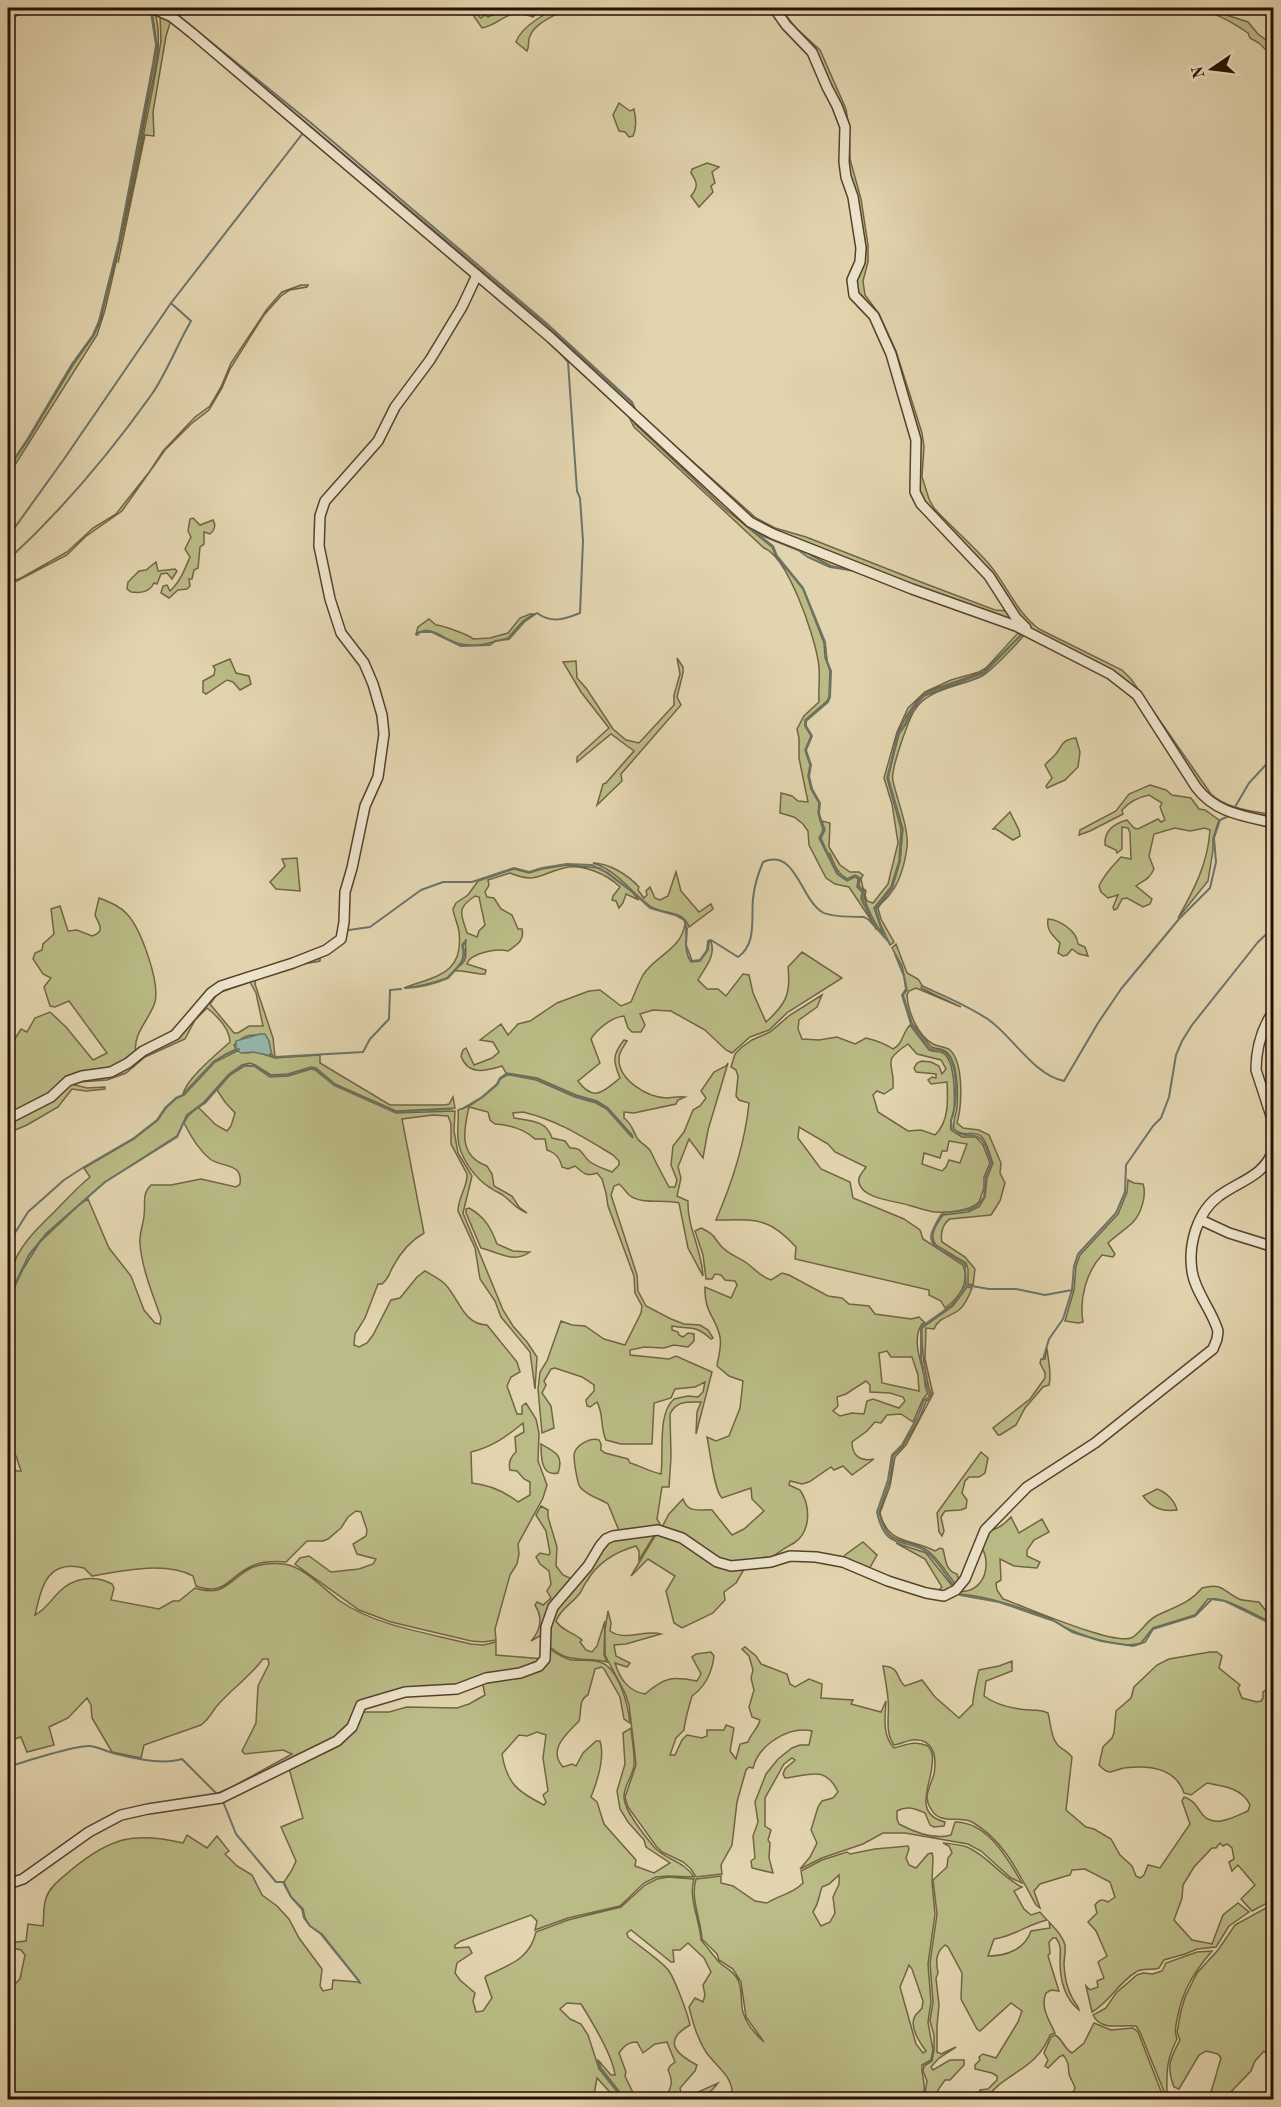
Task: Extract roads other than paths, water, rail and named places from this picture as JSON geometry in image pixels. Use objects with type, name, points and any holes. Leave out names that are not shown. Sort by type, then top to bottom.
[{"type":"street","points":[[8,15],[19,8]]},
{"type":"street","points":[[152,8],[172,17],[192,33],[552,338],[756,526],[912,589],[1016,626],[1110,674],[1137,695],[1196,787],[1207,800],[1222,810],[1274,823]]},
{"type":"street","points":[[774,8],[786,25],[812,52],[837,105],[845,128],[846,177],[853,197],[861,248],[860,262],[852,280],[854,295],[874,316],[891,354],[916,440],[915,492],[921,504],[989,576],[1016,618],[1038,637]]},
{"type":"street","points":[[8,1119],[51,1097],[69,1081],[82,1076],[111,1072],[128,1063],[143,1051],[170,1038],[186,1024],[211,993],[221,986],[326,950],[341,939],[345,892],[365,806],[378,777],[384,734],[377,692],[364,663],[341,633],[330,599],[319,546],[320,516],[325,501],[378,441],[394,407],[430,360],[462,307],[477,275]]},
{"type":"street","points":[[1274,1010],[1261,1037],[1256,1070],[1274,1125]]},
{"type":"street","points":[[8,1884],[23,1879],[89,1832],[121,1815],[221,1798],[269,1775],[346,1734],[352,1727],[361,1705],[405,1692],[457,1689],[486,1678],[520,1673],[539,1666],[545,1659],[546,1628],[553,1607],[584,1572],[600,1546],[606,1539],[613,1536],[658,1530],[682,1538],[717,1562],[731,1566],[771,1562],[790,1556],[816,1557],[843,1562],[908,1588],[935,1595],[944,1596],[956,1590],[965,1579],[986,1530],[1027,1487],[1095,1443],[1213,1349],[1218,1331],[1192,1272],[1191,1250],[1196,1229],[1212,1202],[1266,1165],[1274,1149]]},
{"type":"street","points":[[1201,1220],[1228,1233],[1274,1247]]},
{"type":"water","points":[[265,1034],[269,1041],[272,1056],[253,1052],[241,1053],[236,1049],[236,1041]]},
{"type":"waterway","points":[[169,8],[311,123],[545,322],[632,402],[635,409]]},
{"type":"waterway","points":[[8,468],[72,364],[93,335],[99,321],[119,241],[153,64],[156,45],[151,12]]},
{"type":"waterway","points":[[8,537],[171,303],[303,133]]},
{"type":"waterway","points":[[11,557],[86,479],[152,394],[191,321],[172,304]]},
{"type":"waterway","points":[[417,635],[420,632],[432,632],[461,646],[490,645],[495,641],[509,639],[524,622],[537,613],[553,619],[564,619],[580,613],[583,541],[580,498],[577,491],[568,362],[558,350]]},
{"type":"waterway","points":[[635,423],[755,533],[798,550],[830,567],[855,571]]},
{"type":"waterway","points":[[761,537],[773,546],[777,556],[803,588],[825,642],[827,661],[831,671],[830,697],[828,702],[806,721],[806,726],[812,736],[806,750],[811,765],[809,776],[812,789],[820,803],[819,813],[824,830],[820,838],[838,874],[847,880],[855,876],[859,878],[858,887],[863,892],[863,901],[876,929]]},
{"type":"waterway","points":[[866,575],[987,620]]},
{"type":"waterway","points":[[884,937],[875,908],[892,888],[900,861],[902,829],[888,778],[898,734],[912,708],[927,693],[984,673],[1022,634],[1003,626]]},
{"type":"waterway","points":[[1235,807],[1249,783],[1274,756]]},
{"type":"waterway","points":[[922,986],[989,1020],[1043,1072],[1064,1081],[1121,989],[1179,919],[1210,888],[1216,862],[1214,838],[1220,820],[1231,815]]},
{"type":"waterway","points":[[349,930],[370,927],[421,890],[443,882],[472,882],[514,868],[529,872],[567,864],[592,865],[608,873],[650,908],[684,920],[687,928],[686,945],[692,961],[700,960],[707,950],[708,941],[711,940],[738,957],[744,952],[751,938],[755,885],[759,871],[763,862],[774,860],[783,862],[790,868],[808,896],[822,912],[836,916],[864,917],[889,942]]},
{"type":"waterway","points":[[1043,1359],[1049,1339],[1063,1319],[1072,1290],[1074,1266],[1078,1254],[1116,1213],[1125,1192],[1126,1165],[1161,1118],[1169,1097],[1176,1055],[1182,1041],[1192,1025],[1258,942],[1274,927]]},
{"type":"waterway","points":[[406,988],[428,985],[448,978],[463,960],[463,946],[466,940]]},
{"type":"waterway","points":[[895,954],[904,976],[906,989],[902,995],[911,1024],[930,1049],[944,1052],[952,1064],[956,1084],[955,1105],[951,1120],[952,1130],[981,1139],[992,1163],[986,1177],[984,1197],[977,1206],[968,1210],[943,1213],[933,1230],[932,1242],[965,1264],[966,1285],[952,1305],[921,1327],[921,1358],[930,1393],[924,1400],[902,1445],[892,1455],[888,1480],[877,1512],[881,1525],[891,1539],[920,1548],[928,1553],[955,1587]]},
{"type":"waterway","points":[[270,1054],[275,1057],[363,1052],[370,1039],[389,1019],[390,990],[401,989]]},
{"type":"waterway","points":[[8,1244],[28,1212],[64,1180],[134,1138],[157,1120],[165,1108],[183,1095],[215,1061],[239,1049]]},
{"type":"waterway","points":[[8,1300],[29,1255],[47,1233],[105,1182],[177,1137],[187,1115],[205,1103],[230,1074],[242,1066],[255,1066],[270,1076],[316,1069],[334,1085],[396,1112],[452,1109]]},
{"type":"waterway","points":[[462,1109],[482,1097],[506,1074],[536,1079],[575,1096],[597,1102],[607,1109],[631,1136]]},
{"type":"waterway","points":[[966,1285],[989,1289],[1016,1289],[1045,1295],[1072,1290]]},
{"type":"waterway","points":[[960,1595],[999,1602],[1054,1621],[1072,1632],[1101,1641],[1133,1646],[1145,1642],[1153,1629],[1195,1616],[1212,1599],[1225,1601],[1274,1625]]},
{"type":"waterway","points":[[8,1767],[62,1751],[90,1746],[150,1761],[182,1759],[218,1795]]},
{"type":"waterway","points":[[222,1799],[236,1834],[276,1882],[283,1882],[291,1897],[302,1909],[304,1918],[310,1926],[321,1934],[359,1981]]},
{"type":"waterway","points":[[597,2060],[600,2069],[624,2100]]}]
